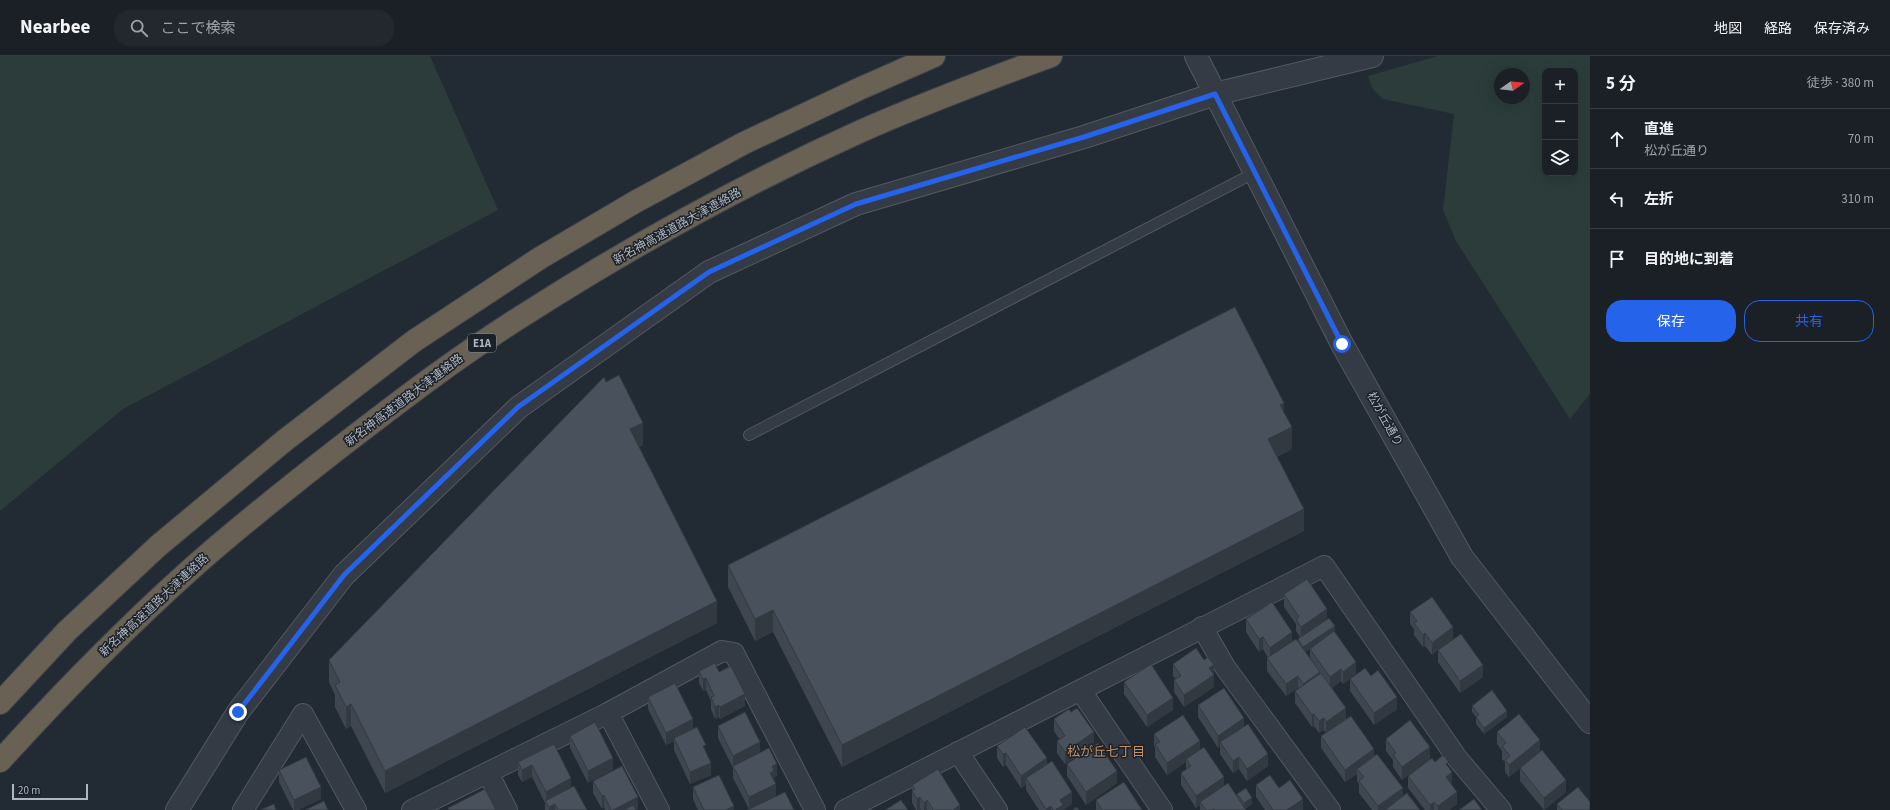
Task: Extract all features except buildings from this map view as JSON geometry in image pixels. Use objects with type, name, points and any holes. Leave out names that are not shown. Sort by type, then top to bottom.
[{"type":"highway","points":[[0,704],[67,631],[158,546],[284,441],[414,341],[540,258],[635,202],[744,143],[859,89],[934,56]]},
{"type":"highway","name":"新名神高速道路大津連絡路","points":[[0,761],[109,646],[190,569],[272,500],[414,390],[526,313],[646,242],[791,165],[859,132],[970,86],[1050,56]]},
{"type":"street","name":"松が丘通り","points":[[1196,56],[1342,344],[1462,556],[1590,722]]},
{"type":"street","points":[[177,810],[238,712],[344,575],[518,407],[709,272],[856,204],[1084,137],[1215,94],[1372,56]]},
{"type":"street","points":[[845,810],[1324,566],[1457,758],[1502,810]]},
{"type":"street","points":[[1202,627],[1225,666],[1330,810]]},
{"type":"street","points":[[412,810],[608,713],[722,651],[734,653],[815,810]]},
{"type":"street","points":[[1081,691],[1162,810]]},
{"type":"street","points":[[608,713],[660,810]]},
{"type":"street","points":[[243,810],[303,714],[356,810]]},
{"type":"street","points":[[958,752],[997,810]]},
{"type":"street","points":[[488,773],[507,810]]},
{"type":"lane","points":[[749,435],[1254,173]]},
{"type":"shaded area","points":[[0,56],[430,56],[498,210],[123,409],[0,511]]},
{"type":"shaded area","points":[[1438,56],[1590,56],[1590,394],[1570,419],[1456,241],[1443,210],[1454,114],[1383,99],[1372,88],[1368,76]]},
{"type":"district","name":"松が丘七丁目","points":[[1106,751]]},
{"type":"route","points":[[238,712],[344,575],[518,407],[709,272],[856,204],[1084,137],[1215,94],[1342,344]]}]
